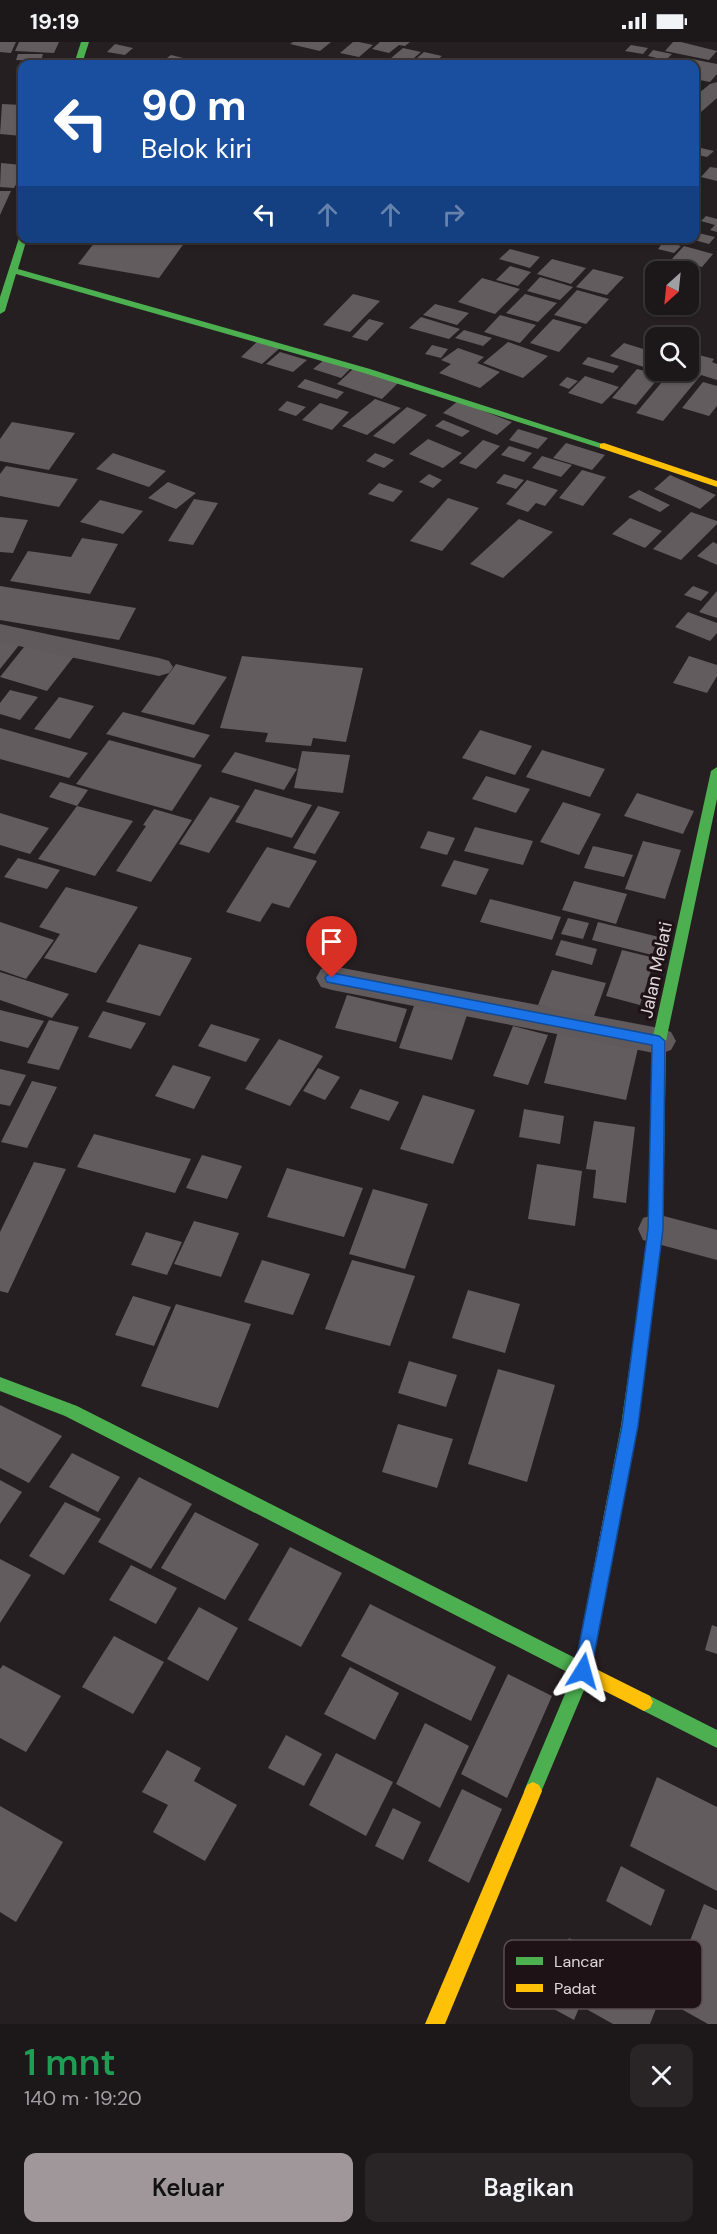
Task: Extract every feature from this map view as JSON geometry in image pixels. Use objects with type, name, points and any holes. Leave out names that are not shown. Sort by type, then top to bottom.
[{"type":"street","points":[[79,60],[85,42]]},
{"type":"street","points":[[699,104],[717,88]]},
{"type":"street","points":[[0,311],[21,243]]},
{"type":"street","points":[[13,270],[291,348],[635,455],[717,484]]},
{"type":"street","points":[[0,633],[159,668]]},
{"type":"street","name":"Jalan Melati","points":[[435,2024],[583,1671],[630,1426],[656,1229],[659,1041],[717,771]]},
{"type":"street","points":[[332,978],[659,1041]]},
{"type":"street","points":[[656,1229],[717,1245]]},
{"type":"street","points":[[0,1384],[71,1411],[717,1739]]},
{"type":"building","points":[[0,42],[16,42],[11,53],[0,52]]},
{"type":"building","points":[[19,42],[59,42],[54,53],[15,51]]},
{"type":"building","points":[[293,42],[331,42],[320,51],[290,44]]},
{"type":"building","points":[[353,42],[373,45],[359,57],[340,53]]},
{"type":"building","points":[[380,42],[410,42],[405,46],[399,45],[389,53],[372,49]]},
{"type":"building","points":[[673,42],[717,51],[709,60],[665,51]]},
{"type":"building","points":[[115,44],[133,48],[125,55],[107,52]]},
{"type":"building","points":[[631,45],[648,48],[643,54],[625,51]]},
{"type":"building","points":[[403,48],[421,52],[412,60],[389,60]]},
{"type":"building","points":[[653,50],[672,54],[666,60],[648,56]]},
{"type":"building","points":[[424,52],[442,56],[437,60],[415,60]]},
{"type":"building","points":[[18,54],[43,54],[41,60],[16,60]]},
{"type":"building","points":[[171,55],[187,59],[186,60],[164,60]]},
{"type":"building","points":[[699,60],[717,64],[717,74],[710,82],[699,80]]},
{"type":"building","points":[[2,104],[18,105],[18,136],[0,134]]},
{"type":"building","points":[[701,148],[714,151],[707,157],[699,155]]},
{"type":"building","points":[[1,163],[18,165],[18,181],[14,188],[0,187]]},
{"type":"building","points":[[710,167],[717,168],[717,181],[701,177]]},
{"type":"building","points":[[0,191],[11,191],[0,215]]},
{"type":"building","points":[[706,216],[717,219],[717,232],[710,230],[715,225],[701,221]]},
{"type":"building","points":[[699,233],[715,237],[709,244],[699,241]]},
{"type":"building","points":[[94,243],[184,243],[159,278],[78,264]]},
{"type":"building","points":[[662,243],[681,246],[674,253],[658,249]]},
{"type":"building","points":[[684,246],[713,254],[702,267],[699,266],[699,261],[672,259]]},
{"type":"building","points":[[510,249],[540,257],[530,268],[499,259]]},
{"type":"building","points":[[552,259],[586,268],[571,284],[537,274]]},
{"type":"building","points":[[510,266],[531,272],[518,286],[496,280]]},
{"type":"building","points":[[593,269],[624,277],[607,295],[576,287]]},
{"type":"building","points":[[540,277],[573,287],[560,300],[527,291]]},
{"type":"building","points":[[482,278],[520,289],[495,314],[458,302]]},
{"type":"building","points":[[577,290],[609,299],[586,324],[554,315]]},
{"type":"building","points":[[353,294],[380,301],[350,332],[323,325]]},
{"type":"building","points":[[525,294],[557,303],[538,322],[506,313]]},
{"type":"building","points":[[435,304],[469,313],[457,325],[423,315]]},
{"type":"building","points":[[500,315],[536,325],[520,343],[484,332]]},
{"type":"building","points":[[421,317],[460,329],[449,339],[409,328]]},
{"type":"building","points":[[369,319],[384,323],[367,341],[352,337]]},
{"type":"building","points":[[553,319],[582,327],[559,352],[530,343]]},
{"type":"building","points":[[464,330],[492,338],[483,346],[455,338]]},
{"type":"building","points":[[259,340],[281,347],[262,364],[241,357]]},
{"type":"building","points":[[508,342],[548,356],[523,378],[483,363]]},
{"type":"building","points":[[624,343],[645,350],[645,367],[610,356]]},
{"type":"building","points":[[432,345],[448,349],[441,358],[425,354]]},
{"type":"building","points":[[458,348],[484,357],[477,363],[500,372],[480,388],[439,373],[451,364],[441,360]]},
{"type":"building","points":[[280,352],[307,360],[293,372],[266,364]]},
{"type":"building","points":[[699,355],[714,359],[712,362],[717,364],[717,380],[701,375],[699,377]]},
{"type":"building","points":[[588,357],[619,366],[613,373],[582,364]]},
{"type":"building","points":[[324,360],[351,368],[341,378],[313,369]]},
{"type":"building","points":[[353,369],[398,383],[382,399],[337,384]]},
{"type":"building","points":[[637,369],[645,371],[645,381],[656,381],[636,405],[612,398]]},
{"type":"building","points":[[585,376],[619,387],[602,404],[568,393]]},
{"type":"building","points":[[567,377],[578,381],[569,389],[559,385]]},
{"type":"building","points":[[305,379],[344,392],[337,399],[297,387]]},
{"type":"building","points":[[663,381],[696,381],[663,421],[636,413]]},
{"type":"building","points":[[703,382],[717,386],[717,406],[709,416],[682,408]]},
{"type":"building","points":[[375,399],[401,408],[367,435],[342,426]]},
{"type":"building","points":[[287,401],[306,407],[296,416],[278,410]]},
{"type":"building","points":[[458,401],[512,422],[497,435],[443,413]]},
{"type":"building","points":[[320,403],[349,412],[332,430],[302,420]]},
{"type":"building","points":[[407,407],[427,415],[394,444],[373,436]]},
{"type":"building","points":[[443,420],[470,431],[462,437],[435,426]]},
{"type":"building","points":[[12,422],[75,433],[49,470],[0,461],[0,439]]},
{"type":"building","points":[[518,429],[548,438],[538,449],[509,440]]},
{"type":"building","points":[[428,439],[462,453],[443,468],[409,454]]},
{"type":"building","points":[[483,440],[500,446],[476,469],[459,463]]},
{"type":"building","points":[[566,443],[605,455],[592,470],[553,458]]},
{"type":"building","points":[[509,446],[532,453],[524,462],[501,455]]},
{"type":"building","points":[[113,453],[166,471],[149,487],[96,469]]},
{"type":"building","points":[[375,453],[394,460],[384,468],[366,461]]},
{"type":"building","points":[[542,456],[572,465],[561,477],[532,468]]},
{"type":"building","points":[[6,466],[78,479],[59,507],[0,496],[0,474]]},
{"type":"building","points":[[582,470],[606,477],[583,506],[559,498]]},
{"type":"building","points":[[429,474],[442,480],[433,488],[419,482]]},
{"type":"building","points":[[504,474],[524,480],[516,489],[496,483]]},
{"type":"building","points":[[670,475],[716,495],[700,509],[654,489]]},
{"type":"building","points":[[527,480],[558,490],[545,506],[536,503],[528,512],[506,504]]},
{"type":"building","points":[[168,482],[196,493],[176,509],[148,498]]},
{"type":"building","points":[[379,483],[403,491],[393,502],[368,494]]},
{"type":"building","points":[[639,490],[670,505],[660,512],[628,497]]},
{"type":"building","points":[[448,498],[479,508],[442,551],[410,541]]},
{"type":"building","points":[[194,499],[218,503],[193,545],[168,541]]},
{"type":"building","points":[[100,500],[143,511],[123,534],[80,522]]},
{"type":"building","points":[[691,512],[717,521],[717,524],[681,560],[653,549]]},
{"type":"building","points":[[0,517],[28,520],[13,553],[0,552]]},
{"type":"building","points":[[630,518],[662,531],[645,548],[612,534]]},
{"type":"building","points":[[519,519],[553,532],[503,578],[470,564]]},
{"type":"building","points":[[82,538],[118,544],[90,594],[10,581],[28,551],[71,557]]},
{"type":"building","points":[[713,542],[717,544],[717,565],[697,556]]},
{"type":"building","points":[[0,586],[136,608],[119,640],[0,620]]},
{"type":"building","points":[[693,586],[709,592],[701,601],[684,595]]},
{"type":"building","points":[[717,591],[717,618],[699,612]]},
{"type":"building","points":[[688,612],[717,623],[717,633],[710,641],[675,627]]},
{"type":"building","points":[[0,639],[20,644],[0,669]]},
{"type":"building","points":[[28,642],[75,655],[47,691],[0,677]]},
{"type":"building","points":[[242,656],[363,668],[346,742],[313,738],[311,746],[265,742],[268,733],[220,728]]},
{"type":"building","points":[[689,656],[717,665],[717,676],[707,693],[673,683]]},
{"type":"building","points":[[176,664],[227,677],[194,725],[141,712]]},
{"type":"building","points":[[10,690],[38,697],[20,720],[0,714],[0,703]]},
{"type":"building","points":[[59,697],[94,706],[70,739],[34,729]]},
{"type":"building","points":[[123,712],[210,735],[194,758],[106,734]]},
{"type":"building","points":[[0,728],[88,753],[69,778],[0,759]]},
{"type":"building","points":[[480,730],[532,746],[515,775],[462,758]]},
{"type":"building","points":[[109,740],[202,765],[172,811],[76,784]]},
{"type":"building","points":[[542,750],[605,769],[590,797],[526,777]]},
{"type":"building","points":[[302,751],[350,755],[343,793],[294,788]]},
{"type":"building","points":[[235,752],[297,769],[284,790],[221,772]]},
{"type":"building","points":[[486,776],[530,789],[516,813],[472,799]]},
{"type":"building","points":[[60,782],[88,790],[77,806],[49,797]]},
{"type":"building","points":[[255,789],[312,805],[292,838],[235,822]]},
{"type":"building","points":[[637,793],[694,811],[683,834],[624,816]]},
{"type":"building","points":[[210,797],[240,806],[209,853],[179,844]]},
{"type":"building","points":[[563,802],[601,814],[579,855],[540,842]]},
{"type":"building","points":[[77,806],[133,821],[95,876],[38,859]]},
{"type":"building","points":[[318,806],[340,812],[315,854],[293,848]]},
{"type":"building","points":[[154,809],[192,820],[151,882],[116,871],[146,826],[143,825]]},
{"type":"building","points":[[0,813],[49,828],[30,854],[0,845]]},
{"type":"building","points":[[475,827],[533,841],[523,865],[464,851]]},
{"type":"building","points":[[428,831],[455,838],[447,855],[420,848]]},
{"type":"building","points":[[643,841],[681,850],[665,899],[625,889]]},
{"type":"building","points":[[593,846],[633,855],[624,877],[584,868]]},
{"type":"building","points":[[267,847],[317,861],[289,908],[272,903],[260,922],[226,912]]},
{"type":"building","points":[[18,858],[60,870],[47,889],[4,877]]},
{"type":"building","points":[[454,860],[489,869],[476,895],[441,886]]},
{"type":"building","points":[[574,881],[627,894],[616,924],[562,910]]},
{"type":"building","points":[[66,887],[138,907],[96,973],[44,958],[60,934],[39,927]]},
{"type":"building","points":[[490,899],[561,917],[552,940],[480,922]]},
{"type":"building","points":[[568,918],[589,923],[583,939],[561,934]]},
{"type":"building","points":[[0,922],[54,940],[26,979],[0,970]]},
{"type":"building","points":[[598,922],[659,937],[652,955],[592,940]]},
{"type":"building","points":[[561,940],[597,949],[592,965],[555,955]]},
{"type":"building","points":[[139,944],[192,958],[160,1016],[106,1002]]},
{"type":"building","points":[[622,950],[655,958],[640,1005],[606,996]]},
{"type":"building","points":[[552,970],[606,983],[593,1019],[538,1005]]},
{"type":"building","points":[[0,972],[69,994],[52,1018],[0,1000]]},
{"type":"building","points":[[347,995],[407,1009],[396,1042],[335,1028]]},
{"type":"building","points":[[415,1003],[467,1015],[452,1060],[399,1048]]},
{"type":"building","points":[[0,1010],[44,1021],[28,1048],[0,1041]]},
{"type":"building","points":[[103,1011],[146,1023],[131,1049],[88,1037]]},
{"type":"building","points":[[49,1020],[79,1027],[59,1070],[27,1063]]},
{"type":"building","points":[[211,1024],[260,1039],[246,1062],[198,1046]]},
{"type":"building","points":[[513,1026],[548,1035],[528,1085],[493,1076]]},
{"type":"building","points":[[558,1031],[638,1048],[626,1100],[544,1083]]},
{"type":"building","points":[[279,1039],[323,1056],[290,1106],[245,1089]]},
{"type":"building","points":[[173,1065],[211,1077],[194,1109],[155,1096]]},
{"type":"building","points":[[318,1068],[340,1077],[325,1100],[303,1091]]},
{"type":"building","points":[[0,1069],[26,1075],[10,1106],[0,1104]]},
{"type":"building","points":[[32,1081],[57,1087],[27,1148],[1,1142]]},
{"type":"building","points":[[360,1089],[399,1102],[389,1121],[350,1108]]},
{"type":"building","points":[[423,1095],[475,1110],[453,1164],[400,1149]]},
{"type":"building","points":[[524,1109],[564,1116],[560,1144],[519,1137]]},
{"type":"building","points":[[594,1121],[635,1127],[626,1203],[593,1198],[596,1170],[586,1169]]},
{"type":"building","points":[[94,1134],[191,1159],[175,1193],[77,1167]]},
{"type":"building","points":[[202,1155],[242,1166],[227,1199],[186,1188]]},
{"type":"building","points":[[34,1162],[66,1169],[8,1293],[0,1291],[0,1232]]},
{"type":"building","points":[[537,1164],[582,1171],[575,1226],[528,1219]]},
{"type":"building","points":[[287,1168],[363,1188],[344,1237],[267,1217]]},
{"type":"building","points":[[373,1189],[428,1204],[405,1269],[349,1254]]},
{"type":"building","points":[[194,1221],[239,1233],[221,1277],[174,1264]]},
{"type":"building","points":[[146,1232],[182,1242],[167,1275],[131,1265]]},
{"type":"building","points":[[262,1260],[310,1274],[293,1315],[244,1302]]},
{"type":"building","points":[[352,1260],[415,1276],[390,1346],[325,1329]]},
{"type":"building","points":[[468,1290],[520,1304],[505,1353],[452,1338]]},
{"type":"building","points":[[133,1296],[171,1307],[154,1346],[115,1335]]},
{"type":"building","points":[[176,1304],[251,1324],[218,1408],[141,1386]]},
{"type":"building","points":[[409,1361],[457,1375],[446,1407],[398,1393]]},
{"type":"building","points":[[498,1369],[555,1385],[527,1482],[468,1464]]},
{"type":"building","points":[[0,1405],[62,1436],[29,1483],[0,1468]]},
{"type":"building","points":[[398,1424],[453,1439],[437,1488],[382,1472]]},
{"type":"building","points":[[72,1453],[120,1477],[98,1512],[49,1487]]},
{"type":"building","points":[[139,1477],[192,1504],[151,1569],[98,1542]]},
{"type":"building","points":[[0,1480],[22,1492],[0,1524]]},
{"type":"building","points":[[65,1502],[101,1519],[64,1575],[29,1556]]},
{"type":"building","points":[[195,1512],[259,1544],[225,1600],[161,1568]]},
{"type":"building","points":[[290,1547],[342,1573],[301,1647],[248,1620]]},
{"type":"building","points":[[0,1559],[31,1575],[0,1623]]},
{"type":"building","points":[[131,1565],[177,1588],[156,1624],[109,1600]]},
{"type":"building","points":[[370,1604],[496,1667],[471,1721],[341,1656]]},
{"type":"building","points":[[199,1607],[238,1628],[208,1681],[167,1659]]},
{"type":"building","points":[[712,1625],[717,1627],[717,1654],[705,1650]]},
{"type":"building","points":[[114,1636],[164,1662],[133,1714],[82,1687]]},
{"type":"building","points":[[3,1665],[61,1696],[26,1752],[0,1738],[0,1669]]},
{"type":"building","points":[[350,1667],[399,1693],[375,1740],[324,1714]]},
{"type":"building","points":[[508,1674],[552,1696],[507,1798],[461,1774]]},
{"type":"building","points":[[425,1723],[469,1746],[440,1808],[396,1784]]},
{"type":"building","points":[[286,1735],[322,1754],[304,1786],[268,1768]]},
{"type":"building","points":[[167,1750],[201,1768],[194,1781],[237,1805],[205,1861],[153,1832],[168,1805],[142,1792]]},
{"type":"building","points":[[336,1753],[393,1782],[366,1836],[309,1805]]},
{"type":"building","points":[[657,1777],[717,1807],[717,1891],[630,1846]]},
{"type":"building","points":[[462,1789],[502,1809],[469,1883],[428,1861]]},
{"type":"building","points":[[0,1806],[63,1842],[16,1922],[0,1912]]},
{"type":"building","points":[[393,1808],[421,1822],[403,1860],[375,1846]]},
{"type":"building","points":[[621,1866],[665,1890],[651,1926],[606,1901]]},
{"type":"building","points":[[704,1904],[717,1910],[717,2024],[708,2024],[681,2009],[702,2009],[702,1940],[690,1940]]},
{"type":"building","points":[[554,2009],[579,2009],[574,2020]]},
{"type":"building","points":[[656,2009],[650,2024],[613,2024],[588,2010]]},
{"type":"traffic: fast","points":[[79,60],[85,42]]},
{"type":"traffic: fast","points":[[0,311],[21,243]]},
{"type":"traffic: fast","points":[[13,270],[367,371],[604,446]]},
{"type":"traffic: fast","points":[[615,1499],[629,1426],[656,1229],[659,1041],[717,771]]},
{"type":"traffic: fast","points":[[0,1384],[71,1411],[583,1671],[533,1791]]},
{"type":"traffic: fast","points":[[644,1702],[717,1739]]},
{"type":"traffic: slow","points":[[604,446],[717,484]]},
{"type":"traffic: slow","points":[[615,1499],[583,1671],[644,1702]]},
{"type":"traffic: slow","points":[[435,2024],[533,1791]]},
{"type":"route","points":[[332,978],[659,1041],[656,1229],[630,1426],[584,1655],[583,1671]]}]
